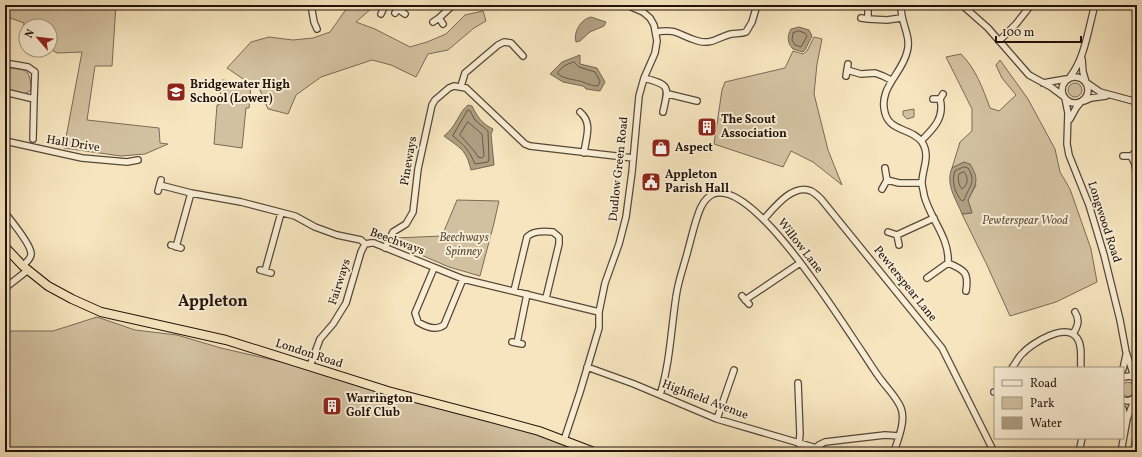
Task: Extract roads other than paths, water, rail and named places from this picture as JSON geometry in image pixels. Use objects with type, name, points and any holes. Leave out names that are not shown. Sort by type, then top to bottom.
[{"type":"highway","name":"London Road","points":[[5,247],[25,268],[43,282],[62,294],[100,312],[226,340],[381,389],[503,421],[564,440],[594,452]]},
{"type":"street","points":[[311,5],[314,22],[317,29]]},
{"type":"street","points":[[381,14],[385,5]]},
{"type":"street","points":[[433,22],[453,5]]},
{"type":"street","points":[[627,5],[643,12],[650,18],[656,32],[666,30],[674,31],[697,41],[705,42],[713,42],[730,34],[748,34],[757,5]]},
{"type":"street","points":[[901,5],[901,18],[909,40],[908,52],[884,94],[884,112],[892,124],[913,134],[921,140],[924,146],[927,158],[922,183],[927,204],[946,241],[949,255],[948,263],[927,278]]},
{"type":"street","points":[[962,5],[1000,41],[1026,72],[1072,103],[1108,95]]},
{"type":"street","points":[[1000,41],[1014,28],[1031,5]]},
{"type":"street","points":[[1064,97],[1062,89],[1063,85],[1078,66],[1082,57],[1095,5]]},
{"type":"street","points":[[397,9],[405,14]]},
{"type":"street","points":[[868,11],[865,18],[887,20],[901,18]]},
{"type":"street","points":[[438,18],[443,24]]},
{"type":"street","name":"Dudlow Green Road","points":[[564,440],[599,328],[599,312],[605,283],[619,244],[626,218],[637,111],[644,78],[655,52],[657,42],[656,32]]},
{"type":"street","points":[[523,56],[511,43],[504,42],[498,45],[465,73],[460,86],[472,92],[525,144],[530,146],[633,158]]},
{"type":"street","points":[[1081,102],[1088,96],[1089,91],[1083,72],[1082,57]]},
{"type":"street","points":[[5,63],[28,67],[35,72],[33,140]]},
{"type":"street","points":[[846,76],[847,67],[861,74],[874,73],[891,80]]},
{"type":"street","points":[[644,78],[661,82],[666,87],[668,94],[664,112]]},
{"type":"street","points":[[1043,83],[1052,83],[1069,78],[1081,78],[1096,90],[1108,95],[1137,102]]},
{"type":"street","name":"Pineways","points":[[385,248],[393,232],[406,224],[413,212],[418,169],[432,105],[438,95],[449,88],[460,86]]},
{"type":"street","points":[[5,92],[34,99]]},
{"type":"street","points":[[668,94],[697,101]]},
{"type":"street","points":[[921,140],[930,132],[939,120],[942,108],[941,97],[934,99]]},
{"type":"street","name":"Longwood Road","points":[[1064,97],[1068,109],[1067,144],[1069,155],[1089,205],[1104,255],[1120,320],[1126,352],[1137,380]]},
{"type":"street","name":"Longwood Road","points":[[1068,123],[1074,110],[1081,102]]},
{"type":"street","points":[[580,112],[586,117],[588,127],[584,153]]},
{"type":"street","name":"Hall Drive","points":[[5,141],[82,158],[127,162],[138,160]]},
{"type":"street","points":[[1123,156],[1133,154],[1137,180]]},
{"type":"street","points":[[882,188],[887,180],[885,168]]},
{"type":"street","points":[[887,180],[898,184],[922,183]]},
{"type":"street","name":"Beechways","points":[[160,185],[191,193],[221,197],[295,216],[315,227],[337,235],[361,240],[365,244],[371,243],[463,279],[599,312]]},
{"type":"street","name":"Pewterspear Lane","points":[[764,219],[780,202],[797,190],[810,190],[821,199],[942,348],[994,452]]},
{"type":"street","name":"Willow Lane","points":[[660,395],[670,349],[677,289],[698,214],[703,202],[706,199],[713,194],[723,192],[737,197],[764,219],[790,247],[900,406],[902,419],[899,436]]},
{"type":"street","points":[[176,247],[191,193]]},
{"type":"street","points":[[5,213],[27,243],[31,252],[25,268],[5,288]]},
{"type":"street","points":[[265,271],[281,213]]},
{"type":"street","points":[[888,232],[897,235],[934,218]]},
{"type":"street","points":[[514,291],[526,237],[534,233],[553,232],[559,237],[560,244],[546,298]]},
{"type":"street","points":[[897,235],[899,245]]},
{"type":"street","name":"Fairways","points":[[310,366],[320,339],[333,324],[346,303],[361,252],[365,244]]},
{"type":"street","points":[[745,300],[800,263]]},
{"type":"street","points":[[948,263],[962,270],[966,275],[968,280],[966,291]]},
{"type":"street","points":[[434,268],[415,314],[418,322],[429,327],[436,328],[444,325],[463,279]]},
{"type":"street","points":[[517,343],[527,294]]},
{"type":"street","points":[[1073,334],[1078,322],[1078,316],[1075,312]]},
{"type":"street","points":[[1013,367],[1023,353],[1048,337],[1064,331],[1073,334],[1080,344],[1081,367]]},
{"type":"street","name":"Longwood Road","points":[[1123,367],[1126,352]]},
{"type":"street","name":"Highfield Avenue","points":[[587,367],[717,419],[830,452]]},
{"type":"street","points":[[717,419],[733,370]]},
{"type":"street","points":[[1124,377],[1130,376],[1137,380]]},
{"type":"street","points":[[798,383],[799,444]]},
{"type":"street","points":[[1124,400],[1128,401],[1136,397]]},
{"type":"street","points":[[1124,431],[1136,397]]},
{"type":"street","points":[[1124,418],[1125,426]]},
{"type":"street","points":[[816,448],[819,444],[825,442],[885,435],[899,436],[894,452]]},
{"type":"street","points":[[1079,452],[1082,439]]},
{"type":"street","points":[[1120,452],[1122,439]]},
{"type":"water","points":[[591,17],[606,22],[604,26],[590,32],[580,41],[576,42],[575,38],[579,26],[584,20]]},
{"type":"water","points":[[799,27],[809,30],[812,36],[803,52],[793,49],[788,39],[791,29]]},
{"type":"water","points":[[580,55],[580,64],[597,68],[605,82],[600,91],[586,89],[583,86],[563,82],[550,74],[562,62]]},
{"type":"water","points":[[468,105],[472,106],[483,122],[493,129],[491,134],[494,165],[471,170],[467,158],[462,150],[444,136],[452,128]]},
{"type":"water","points":[[964,162],[970,164],[973,169],[976,182],[968,200],[972,213],[962,214],[952,191],[950,174],[952,168]]},
{"type":"place","name":"Bridgewater High School (Lower)","points":[[176,92]]},
{"type":"place","name":"The Scout Association","points":[[707,127]]},
{"type":"place","name":"Aspect","points":[[661,148]]},
{"type":"place","name":"Appleton Parish Hall","points":[[651,182]]},
{"type":"place","name":"Warrington Golf Club","points":[[332,406]]},
{"type":"district","name":"Appleton","points":[[213,302]]},
{"type":"park label","name":"Pewterspear Wood","points":[[1025,221]]},
{"type":"park label","name":"Beechways Spinney","points":[[464,245]]}]
